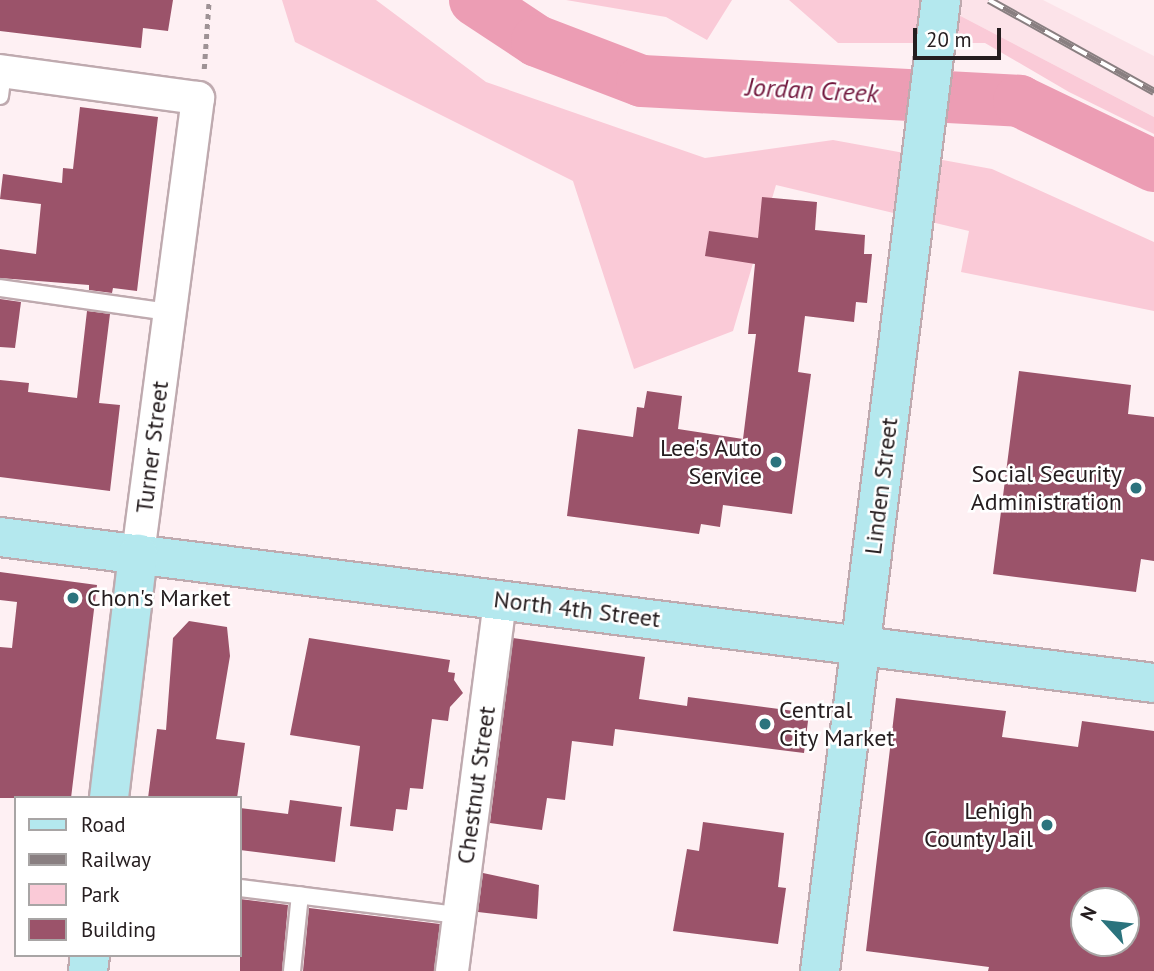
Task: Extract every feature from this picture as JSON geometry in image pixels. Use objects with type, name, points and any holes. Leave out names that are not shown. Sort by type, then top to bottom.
[{"type":"street","name":"Linden Street","points":[[820,971],[941,0]]},
{"type":"street","points":[[1,80],[198,97]]},
{"type":"street","name":"Turner Street","points":[[109,796],[198,97]]},
{"type":"street","name":"North 4th Street","points":[[0,537],[1154,683]]},
{"type":"street","name":"Chestnut Street","points":[[452,971],[500,599]]},
{"type":"lane","points":[[0,288],[169,312]]},
{"type":"lane","points":[[242,888],[458,915]]},
{"type":"lane","points":[[292,971],[300,895]]},
{"type":"path","points":[[198,97],[209,0]]},
{"type":"shaded area","points":[[930,0],[1043,0],[1154,56],[1154,117]]},
{"type":"green space","points":[[282,0],[376,0],[486,82],[705,158],[833,140],[992,169],[1154,242],[1154,311],[961,272],[969,231],[776,185],[733,331],[634,369],[573,181],[295,42]]},
{"type":"green space","points":[[566,0],[732,0],[707,40],[666,17]]},
{"type":"green space","points":[[789,0],[930,0],[1154,117],[1154,134],[1069,92],[985,43],[838,43]]},
{"type":"building","points":[[0,0],[173,0],[168,31],[143,28],[141,48],[0,31]]},
{"type":"building","points":[[80,107],[158,117],[137,291],[113,288],[112,293],[89,290],[89,285],[0,278],[0,249],[36,254],[41,204],[0,199],[3,174],[62,183],[63,168],[73,169]]},
{"type":"building","points":[[762,197],[817,202],[815,230],[865,235],[864,254],[872,254],[867,303],[856,302],[854,322],[805,316],[798,372],[811,374],[792,514],[723,505],[720,527],[701,524],[699,534],[567,516],[578,429],[633,437],[637,407],[644,408],[647,391],[682,396],[678,429],[743,439],[756,334],[748,334],[755,264],[705,256],[709,231],[758,238]]},
{"type":"building","points":[[0,299],[21,302],[15,348],[0,347]]},
{"type":"building","points":[[87,311],[110,314],[99,403],[120,405],[110,491],[0,477],[0,380],[29,383],[28,392],[77,398]]},
{"type":"building","points":[[1019,371],[1131,385],[1128,414],[1154,417],[1154,561],[1141,559],[1136,592],[993,574]]},
{"type":"building","points":[[0,572],[97,585],[71,796],[0,798],[0,647],[12,648],[17,602],[0,600]]},
{"type":"building","points":[[189,621],[227,627],[230,656],[216,739],[245,743],[237,796],[148,796],[157,729],[166,730],[173,638]]},
{"type":"building","points":[[309,638],[450,660],[448,672],[455,673],[454,680],[463,693],[450,707],[448,721],[432,719],[423,789],[410,788],[407,810],[396,809],[393,831],[350,826],[360,746],[290,735]]},
{"type":"building","points":[[513,638],[645,657],[639,699],[687,706],[688,697],[809,713],[804,753],[615,729],[613,746],[572,741],[565,800],[547,798],[542,830],[490,823]]},
{"type":"building","name":"Lehigh County Jail","points":[[896,698],[1006,711],[1002,737],[1078,747],[1082,721],[1154,731],[1154,971],[988,971],[989,967],[866,951]]},
{"type":"building","points":[[290,800],[342,807],[335,862],[242,850],[242,808],[288,814]]},
{"type":"building","points":[[703,822],[784,833],[778,887],[786,888],[778,944],[673,931],[687,849],[699,851]]},
{"type":"building","points":[[483,873],[539,885],[537,919],[478,912]]},
{"type":"building","points":[[242,899],[288,905],[282,971],[240,971]]},
{"type":"building","points":[[309,908],[440,924],[434,971],[303,971]]},
{"type":"waterway","name":"Jordan Creek","points":[[475,0],[537,41],[642,81],[1019,101],[1154,166]]},
{"type":"railway","points":[[989,0],[1154,92]]},
{"type":"place","name":"Lee's Auto Service","points":[[776,462]]},
{"type":"place","name":"Social Security Administration","points":[[1136,488]]},
{"type":"place","name":"Chon's Market","points":[[73,598]]},
{"type":"place","name":"Central City Market","points":[[765,724]]},
{"type":"place","name":"Lehigh County Jail","points":[[1047,825]]}]
